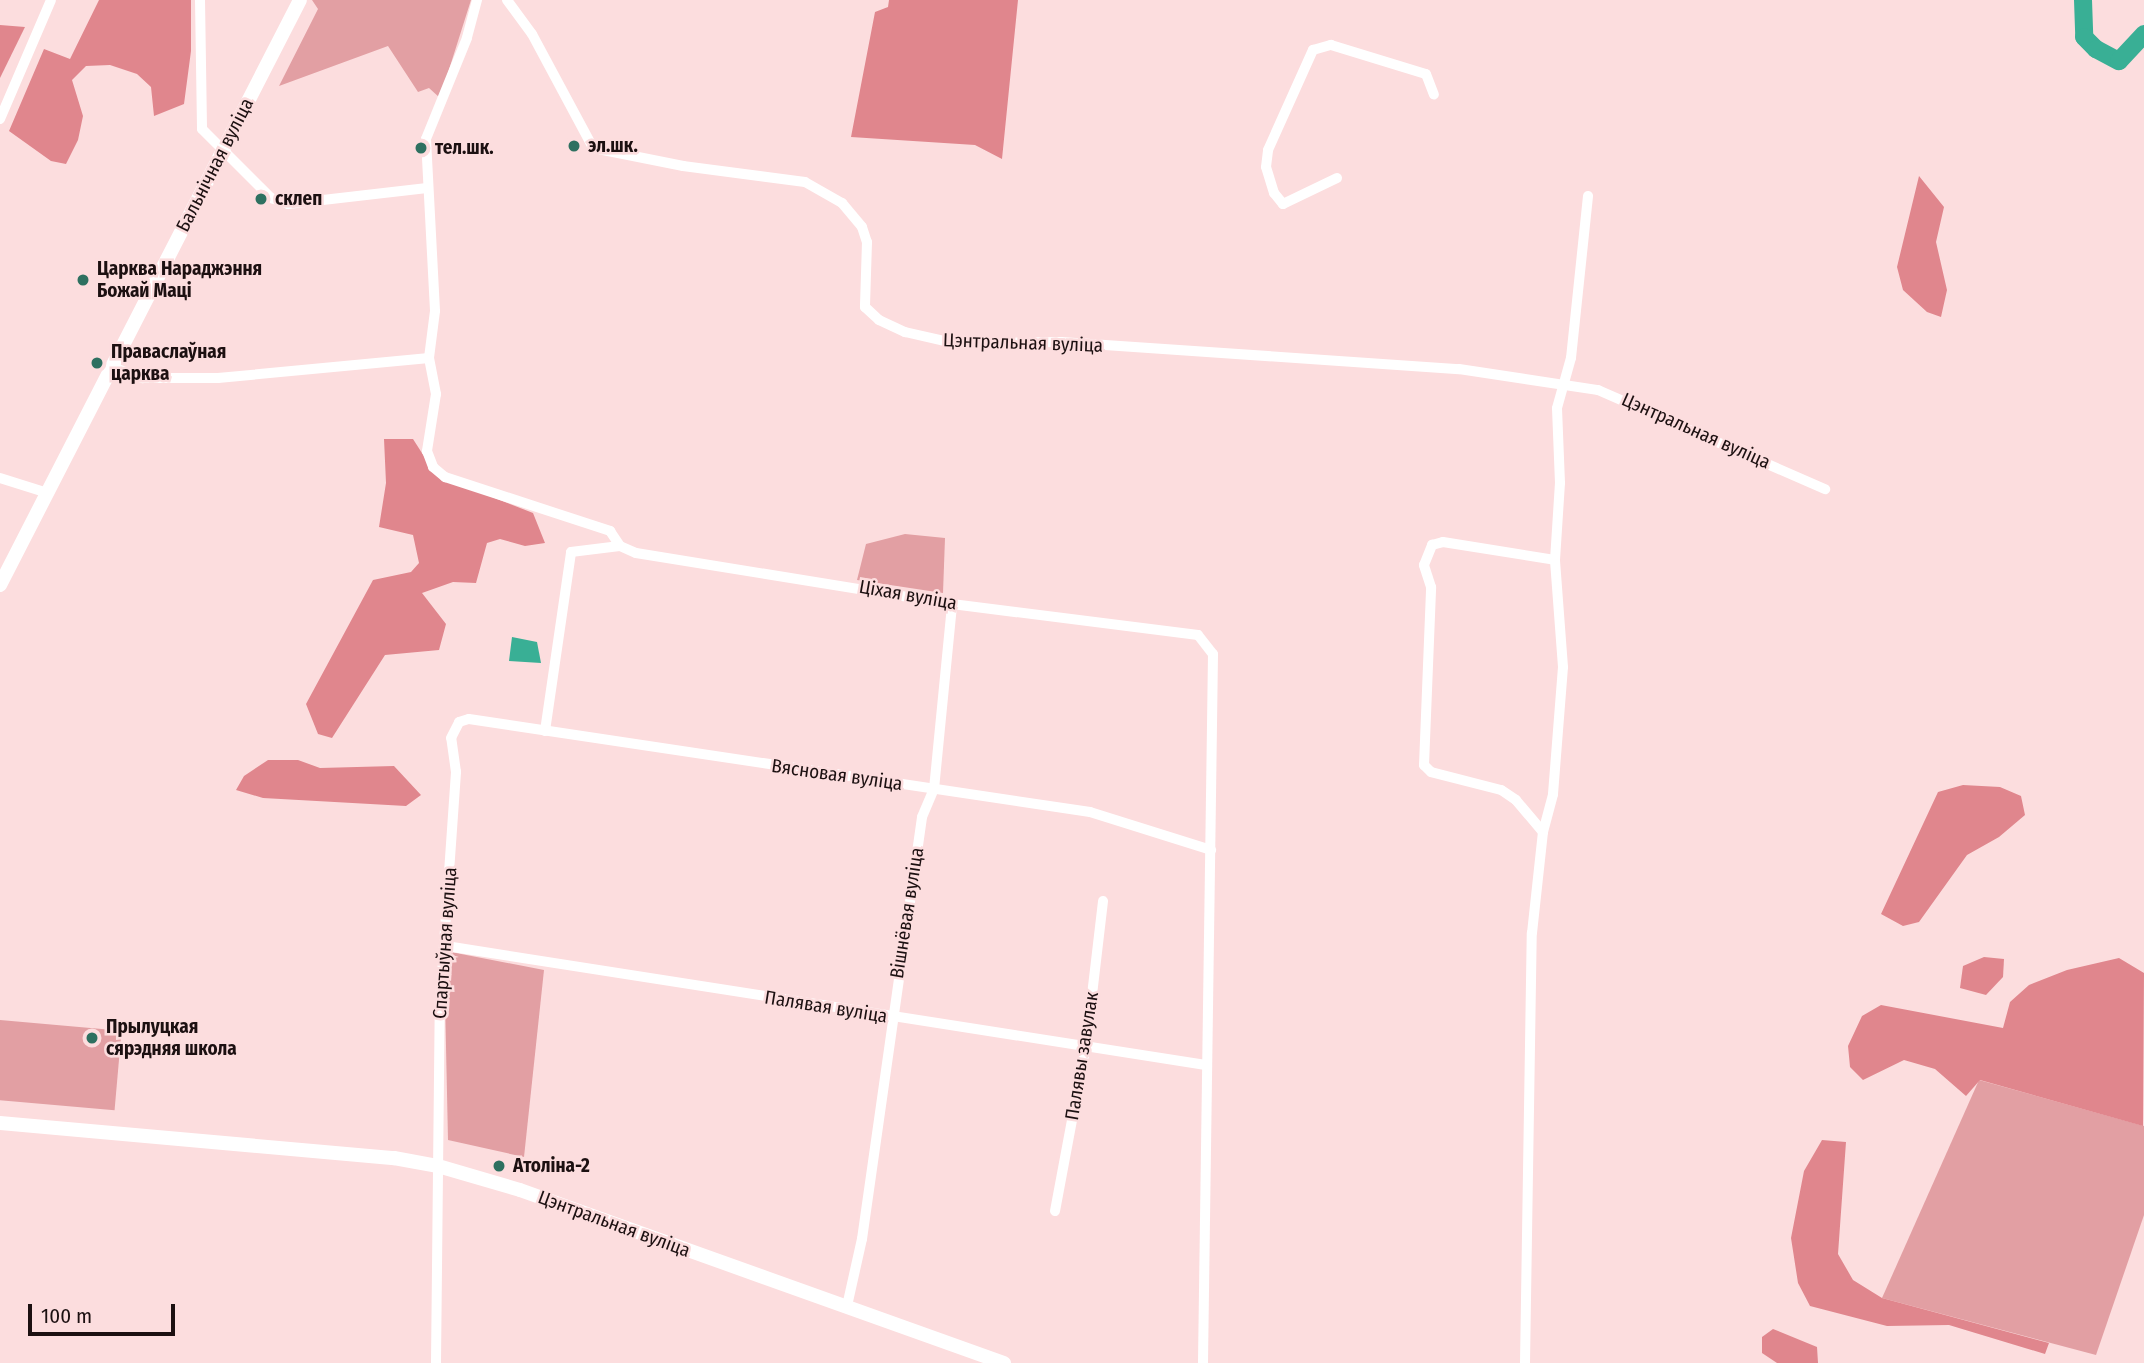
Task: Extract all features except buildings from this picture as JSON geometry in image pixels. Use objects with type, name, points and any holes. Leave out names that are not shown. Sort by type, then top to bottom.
[{"type":"street","points":[[0,119],[51,0]]},
{"type":"street","points":[[200,0],[202,129],[279,204],[427,188]]},
{"type":"street","name":"Бальнічная вуліца","points":[[0,585],[300,0]]},
{"type":"street","points":[[478,0],[467,38],[426,139],[427,188],[434,257],[429,358],[436,394],[427,451],[433,467],[445,477],[516,503],[610,531],[620,546],[571,552],[545,732]]},
{"type":"street","name":"Цэнтральная вуліца","points":[[507,0],[532,34],[593,148],[683,166],[805,181],[842,203],[863,227],[867,242],[865,307],[879,320],[905,332],[953,342],[1061,342],[1459,369],[1614,394],[1825,489]]},
{"type":"street","points":[[1337,178],[1283,204],[1274,192],[1266,167],[1268,150],[1313,50],[1331,45],[1426,74],[1434,94]]},
{"type":"street","points":[[1525,1363],[1532,933],[1543,832],[1553,794],[1563,667],[1555,560],[1560,483],[1557,408],[1571,358],[1588,196]]},
{"type":"street","points":[[112,367],[143,377],[218,378],[429,358]]},
{"type":"street","points":[[0,478],[16,486],[48,493]]},
{"type":"street","points":[[1543,832],[1516,800],[1501,790],[1431,772],[1421,753],[1430,656],[1431,587],[1424,565],[1432,545],[1443,542],[1555,560]]},
{"type":"street","name":"Ціхая вуліца","points":[[620,546],[636,553],[952,604],[1198,635],[1213,654],[1210,850]]},
{"type":"street","name":"Вішнёвая вуліца","points":[[847,1306],[862,1239],[890,1017],[922,817],[934,789],[952,604]]},
{"type":"street","name":"Вясновая вуліца","points":[[459,722],[469,719],[1090,812],[1210,850]]},
{"type":"street","name":"Спартыўная вуліца","points":[[436,1363],[440,1001],[446,946],[456,772],[451,738],[459,722]]},
{"type":"street","points":[[1203,1363],[1210,850]]},
{"type":"street","name":"Палявы завулак","points":[[1055,1211],[1086,1046],[1102,901]]},
{"type":"street","name":"Палявая вуліца","points":[[446,946],[1206,1065]]},
{"type":"street","name":"Цэнтральная вуліца","points":[[0,1123],[394,1158],[438,1166],[520,1190],[1004,1363]]},
{"type":"shaded area","points":[[99,0],[191,0],[191,51],[184,104],[154,116],[151,87],[137,74],[110,65],[86,66],[72,80],[83,116],[78,140],[66,164],[51,161],[9,131],[44,49],[70,59]]},
{"type":"shaded area","points":[[312,0],[471,0],[440,98],[429,88],[418,92],[388,46],[279,86],[318,9]]},
{"type":"shaded area","points":[[889,0],[1018,0],[1002,159],[975,145],[851,137],[875,12],[888,7]]},
{"type":"shaded area","points":[[0,25],[25,27],[0,78]]},
{"type":"shaded area","points":[[1919,176],[1944,207],[1936,242],[1947,290],[1941,317],[1927,312],[1903,290],[1897,267]]},
{"type":"shaded area","points":[[384,439],[413,439],[436,475],[533,513],[545,543],[525,546],[500,539],[487,543],[476,583],[453,582],[422,593],[446,624],[439,650],[385,655],[332,738],[318,734],[306,704],[373,580],[411,572],[419,563],[413,535],[379,527],[386,483]]},
{"type":"shaded area","points":[[905,534],[945,538],[943,593],[857,580],[866,544]]},
{"type":"shaded area","points":[[512,637],[537,642],[541,663],[509,661]]},
{"type":"shaded area","points":[[268,760],[298,760],[320,768],[394,766],[421,795],[406,806],[263,798],[236,790],[244,776]]},
{"type":"shaded area","points":[[1963,785],[2000,787],[2021,796],[2025,815],[1999,837],[1967,855],[1919,922],[1903,926],[1881,914],[1938,792]]},
{"type":"shaded area","points":[[451,952],[544,970],[524,1157],[448,1140],[445,999]]},
{"type":"shaded area","points":[[1984,957],[2004,959],[2003,977],[1986,995],[1960,988],[1963,966]]},
{"type":"shaded area","points":[[2119,958],[2144,973],[2143,1126],[1980,1080],[1966,1096],[1935,1069],[1904,1060],[1863,1080],[1850,1067],[1848,1046],[1862,1016],[1881,1005],[2003,1028],[2010,1002],[2029,985],[2067,970]]},
{"type":"shaded area","points":[[0,1020],[122,1031],[115,1110],[0,1100]]},
{"type":"shaded area","points":[[1979,1080],[2144,1126],[2144,1215],[2096,1355],[1882,1298]]},
{"type":"shaded area","points":[[1822,1140],[1846,1142],[1838,1254],[1853,1280],[1882,1298],[2049,1343],[2045,1354],[1949,1325],[1887,1326],[1810,1306],[1798,1283],[1791,1238],[1804,1171]]},
{"type":"shaded area","points":[[1773,1329],[1817,1347],[1818,1363],[1777,1363],[1762,1353],[1762,1337]]},
{"type":"waterway","points":[[2083,0],[2084,37],[2096,49],[2119,61],[2144,34]]},
{"type":"place","name":"эл.шк.","points":[[574,146]]},
{"type":"place","name":"тел.шк.","points":[[421,148]]},
{"type":"place","name":"склеп","points":[[261,199]]},
{"type":"place","name":"Царква Нараджэння Божай Маці","points":[[83,280]]},
{"type":"place","name":"Праваслаўная царква","points":[[97,363]]},
{"type":"place","name":"Прылуцкая сярэдняя школа","points":[[92,1038]]},
{"type":"place","name":"Атоліна-2","points":[[499,1166]]}]
